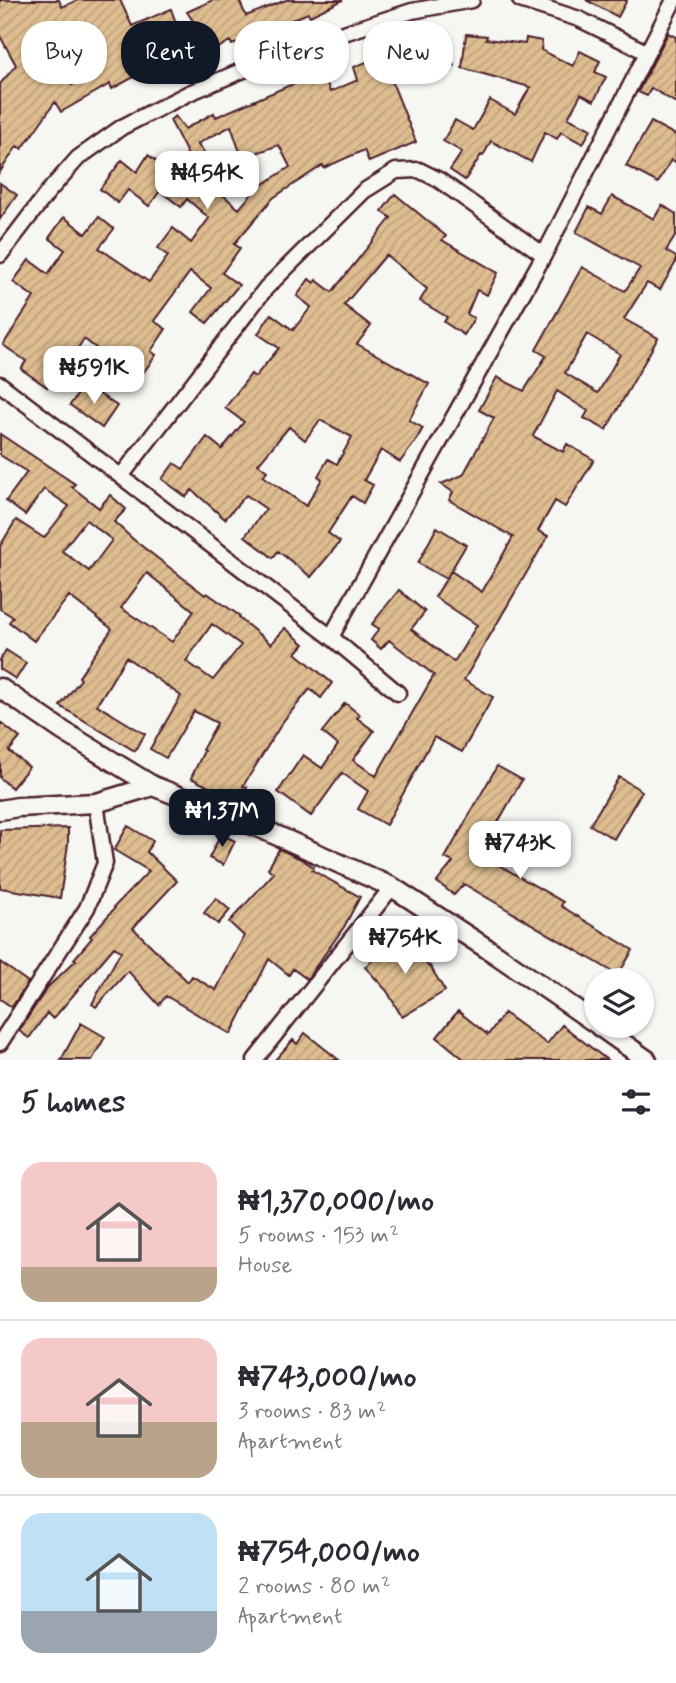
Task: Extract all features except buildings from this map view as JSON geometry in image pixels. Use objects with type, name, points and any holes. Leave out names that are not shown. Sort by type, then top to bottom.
[{"type":"street","points":[[0,255],[78,158],[122,127],[190,93],[290,50],[412,11],[472,0]]},
{"type":"street","points":[[520,0],[579,19],[646,52]]},
{"type":"street","points":[[331,637],[544,255],[674,0]]},
{"type":"street","points":[[122,475],[266,288],[364,191],[396,171],[419,170],[439,180],[544,255]]},
{"type":"street","points":[[0,384],[331,637],[398,693]]},
{"type":"street","points":[[0,688],[62,731],[153,786],[260,828],[391,887],[584,1015]]},
{"type":"street","points":[[0,810],[96,803],[153,786]]},
{"type":"street","points":[[0,1043],[87,908],[105,863],[96,803]]},
{"type":"street","points":[[255,1060],[391,887]]},
{"type":"street","points":[[616,1038],[647,1060]]}]
